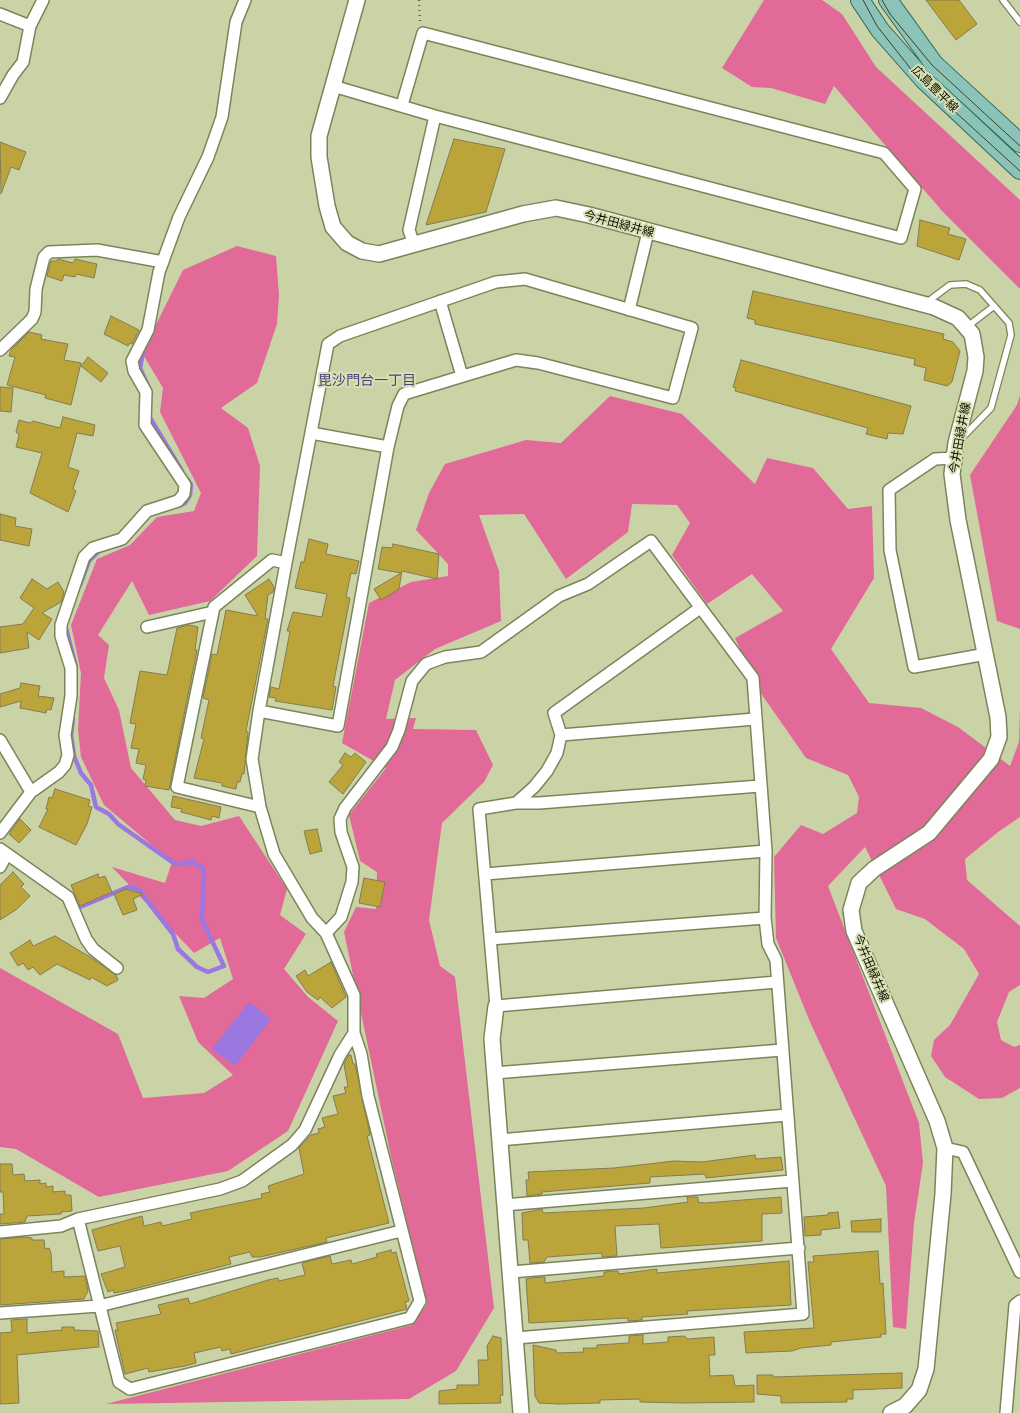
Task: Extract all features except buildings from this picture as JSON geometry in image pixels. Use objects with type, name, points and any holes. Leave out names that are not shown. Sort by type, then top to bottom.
[{"type":"main road","name":"今井田緑井線","points":[[357,0],[319,136],[319,157],[332,227],[347,243],[362,251],[379,254],[523,214],[556,208],[589,215],[924,305],[958,318],[972,334],[976,357],[975,371],[956,443],[952,474],[958,520],[998,717],[998,737],[991,759],[929,833],[874,868],[859,884],[851,910],[854,931],[937,1121],[945,1148],[943,1194],[926,1369],[919,1390],[905,1406],[890,1413]]},
{"type":"main road","name":"広島豊平線","points":[[860,0],[880,30],[924,80],[1020,170]]},
{"type":"main road","name":"広島豊平線","points":[[888,0],[934,64],[1020,142]]},
{"type":"main road","points":[[496,1006],[492,1039],[494,1073],[521,1413]]},
{"type":"street","points":[[0,98],[12,75],[23,62],[30,26],[43,0]]},
{"type":"street","points":[[0,833],[31,792],[65,765],[68,754],[65,735],[71,696],[71,668],[61,636],[61,626],[84,557],[93,548],[122,539],[147,511],[178,500],[184,494],[185,486],[145,425],[146,392],[134,370],[132,361],[148,330],[159,272],[179,217],[208,156],[222,117],[236,22],[245,0]]},
{"type":"street","points":[[0,14],[30,26]]},
{"type":"street","points":[[333,86],[435,116],[901,238],[915,189],[884,153],[423,33],[402,105]]},
{"type":"street","points":[[414,245],[410,230],[435,116]]},
{"type":"street","points":[[629,310],[648,232]]},
{"type":"street","points":[[0,350],[32,320],[35,312],[36,289],[44,257],[49,252],[97,250],[163,262]]},
{"type":"street","points":[[78,1219],[118,1382],[130,1389],[410,1318],[420,1301],[368,1096],[361,1054],[354,1033],[354,995],[326,933],[312,918],[274,854],[260,807],[252,759],[259,711],[286,563],[328,344],[340,336],[496,282],[524,279],[692,328],[673,398],[538,363],[516,360],[404,394],[398,406],[388,447],[338,726],[259,711]]},
{"type":"street","points":[[440,301],[462,376]]},
{"type":"street","points":[[311,433],[388,447]]},
{"type":"street","points":[[954,458],[934,459],[889,490],[890,550],[914,667],[986,654]]},
{"type":"street","points":[[326,933],[341,917],[352,882],[353,867],[341,832],[340,819],[345,808],[392,747],[399,730],[412,681],[426,664],[445,657],[482,652],[559,596],[588,584],[651,540],[753,678],[754,719],[766,851],[765,918],[768,944],[776,960],[803,1314],[516,1338]]},
{"type":"street","points":[[260,807],[177,787],[214,607],[272,560],[286,563]]},
{"type":"street","points":[[516,803],[547,771],[556,753],[561,735],[554,713],[700,608]]},
{"type":"street","points":[[147,627],[213,612]]},
{"type":"street","points":[[561,735],[754,719]]},
{"type":"street","points":[[0,740],[31,792]]},
{"type":"street","points":[[760,786],[539,803],[516,803],[479,808],[490,939],[496,1006],[777,982]]},
{"type":"street","points":[[485,874],[766,851]]},
{"type":"street","points":[[0,867],[4,852],[68,897],[86,940],[93,949],[117,968]]},
{"type":"street","points":[[490,939],[765,918]]},
{"type":"street","points":[[0,1231],[61,1226],[78,1219],[220,1189],[255,1172],[292,1145],[305,1130],[340,1055],[354,1033]]},
{"type":"street","points":[[494,1073],[782,1050]]},
{"type":"street","points":[[499,1140],[787,1115]]},
{"type":"street","points":[[945,1148],[963,1152],[1020,1272]]},
{"type":"street","points":[[504,1205],[792,1181]]},
{"type":"street","points":[[0,1313],[99,1306],[401,1231]]},
{"type":"street","points":[[511,1272],[798,1248]]},
{"type":"street","points":[[1006,1413],[1015,1305],[1020,1301]]},
{"type":"lane","points":[[1003,0],[1020,22]]},
{"type":"lane","points":[[924,305],[950,285],[966,284],[980,290],[1008,323],[1011,335],[991,408],[956,443]]},
{"type":"lane","points":[[966,328],[994,306]]},
{"type":"path","points":[[419,0],[421,10],[420,24],[423,33]]},
{"type":"shaded area","points":[[764,0],[822,0],[842,14],[876,67],[1020,200],[1020,289],[943,212],[834,86],[825,104],[771,88],[752,87],[722,68]]},
{"type":"shaded area","points":[[237,246],[276,256],[279,295],[277,324],[257,383],[221,408],[248,428],[260,466],[257,556],[210,601],[149,615],[132,581],[98,635],[109,645],[104,678],[119,710],[131,768],[175,820],[201,826],[239,816],[287,889],[280,915],[306,934],[284,969],[308,997],[338,1021],[288,1131],[228,1171],[99,1197],[16,1149],[0,1147],[0,968],[118,1034],[143,1098],[204,1093],[233,1075],[198,1042],[179,996],[204,998],[233,979],[220,938],[194,953],[112,867],[165,883],[172,862],[104,805],[81,757],[78,730],[81,673],[71,625],[97,559],[130,545],[157,517],[194,511],[201,493],[160,412],[163,388],[142,353],[183,270]]},
{"type":"shaded area","points":[[1020,395],[1020,629],[997,621],[970,475],[1017,405]]},
{"type":"shaded area","points":[[610,396],[682,414],[755,484],[767,458],[813,468],[848,509],[872,506],[874,578],[831,649],[869,703],[921,708],[958,727],[1010,766],[1019,742],[1020,706],[1020,817],[965,859],[967,880],[1020,926],[1020,985],[1009,992],[997,1022],[1001,1040],[1014,1047],[1020,1045],[1020,1088],[1002,1098],[979,1099],[945,1077],[931,1056],[934,1040],[950,1025],[979,974],[964,949],[925,919],[896,909],[865,847],[828,886],[919,1123],[923,1163],[914,1223],[906,1329],[893,1327],[886,1186],[810,1022],[776,938],[774,857],[801,825],[823,834],[857,813],[859,797],[848,775],[806,758],[760,692],[735,638],[783,611],[752,574],[707,604],[672,555],[690,523],[677,505],[632,504],[628,532],[566,579],[524,514],[479,515],[499,571],[501,621],[435,649],[395,680],[386,719],[416,718],[413,729],[476,730],[493,765],[484,782],[442,823],[429,920],[440,966],[455,977],[494,1308],[456,1371],[409,1399],[106,1404],[412,1325],[427,1304],[392,1161],[344,932],[356,907],[376,909],[377,872],[360,861],[349,815],[386,768],[342,743],[369,603],[411,582],[448,576],[448,564],[416,530],[429,493],[445,464],[526,440],[561,443]]},
{"type":"shaded area","points":[[249,1002],[271,1019],[235,1066],[212,1049]]},
{"type":"waterway","points":[[143,352],[140,368],[151,393]]},
{"type":"waterway","points":[[149,416],[182,471]]},
{"type":"waterway","points":[[179,506],[185,503],[190,495],[191,485],[188,480]]},
{"type":"waterway","points":[[80,585],[89,561],[99,551]]},
{"type":"waterway","points":[[66,628],[76,667]]},
{"type":"waterway","points":[[73,719],[71,735],[74,756],[81,773],[91,785],[96,807],[109,814],[118,824],[172,862],[180,864],[193,862],[204,869],[202,920],[224,966],[208,972],[197,967],[178,949],[173,934],[138,889],[128,887],[80,907]]},
{"type":"tram line","points":[[863,0],[877,26],[918,78],[1020,171]]},
{"type":"tram line","points":[[882,0],[890,14],[932,65],[1020,146]]},
{"type":"district","name":"毘沙門台一丁目","points":[[367,381]]}]
